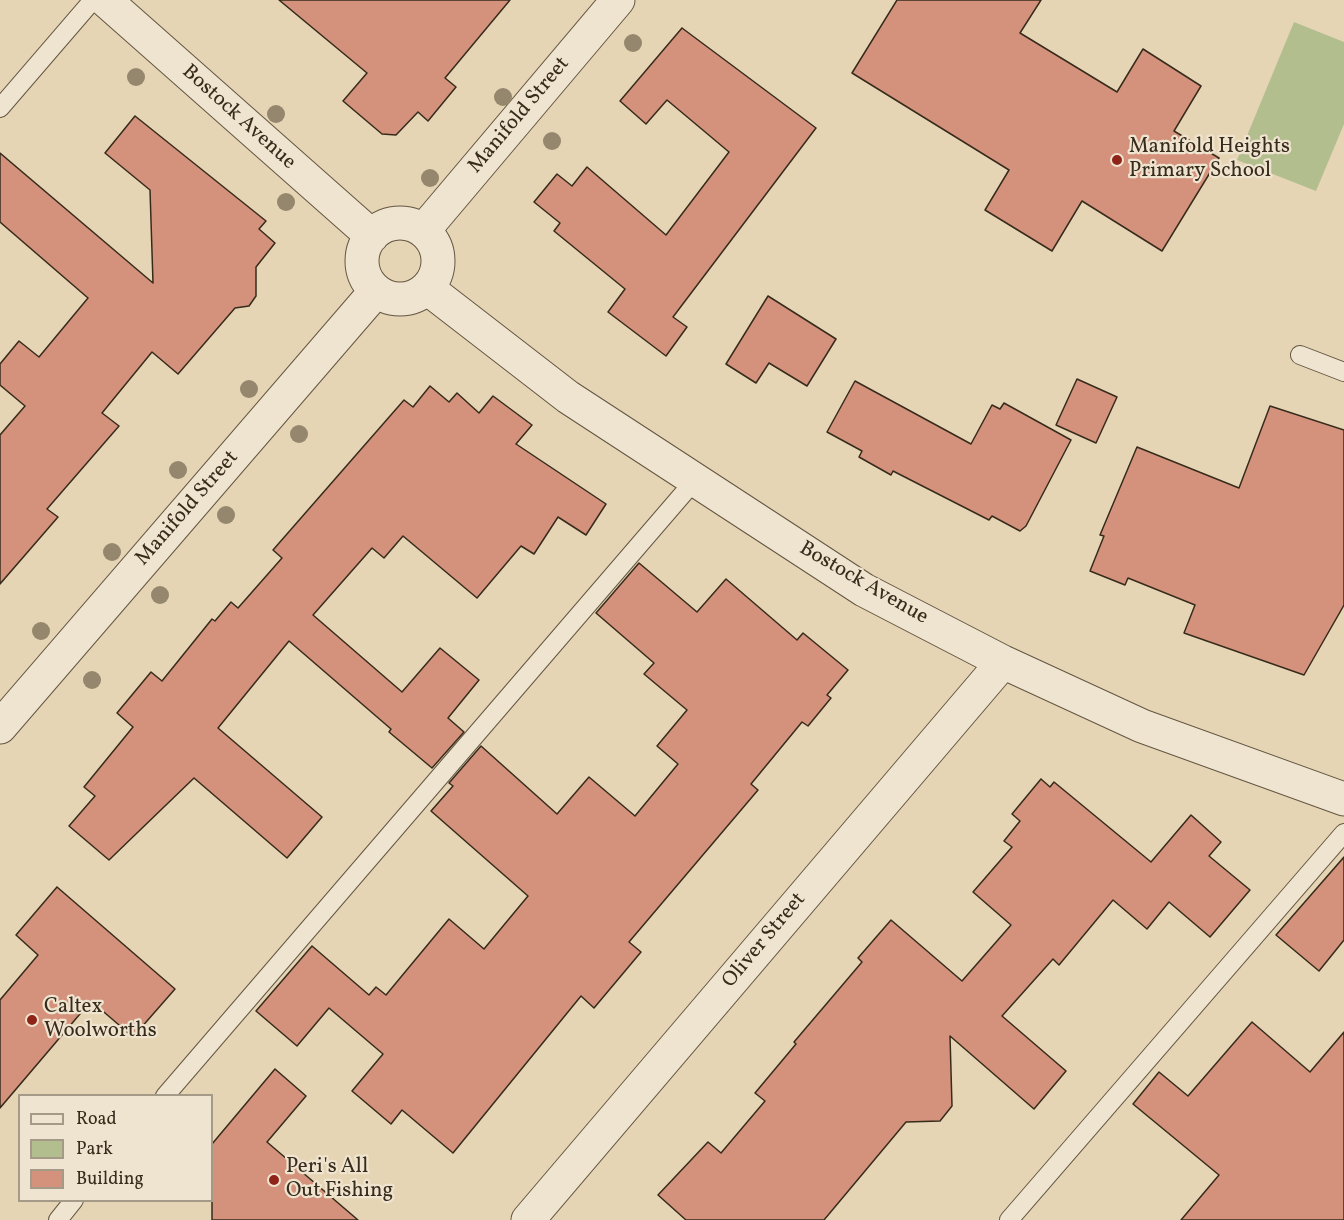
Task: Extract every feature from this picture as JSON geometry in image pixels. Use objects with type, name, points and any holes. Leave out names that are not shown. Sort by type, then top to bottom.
[{"type":"street","name":"Bostock Avenue","points":[[105,0],[372,236]]},
{"type":"street","name":"Manifold Street","points":[[423,231],[618,0]]},
{"type":"street","points":[[402,224],[423,231],[432,240],[437,252],[435,277],[427,288],[408,298],[386,297],[376,291],[368,282],[362,258],[372,236],[381,229],[402,224]]},
{"type":"street","name":"Bostock Avenue","points":[[427,288],[568,397],[864,590],[1003,662],[1142,726],[1344,799]]},
{"type":"street","name":"Manifold Street","points":[[0,727],[376,291]]},
{"type":"street","name":"Oliver Street","points":[[528,1220],[1003,662]]},
{"type":"lane","points":[[0,108],[93,0]]},
{"type":"lane","points":[[1300,355],[1344,372]]},
{"type":"lane","points":[[166,1094],[695,480]]},
{"type":"lane","points":[[1009,1220],[1344,833]]},
{"type":"lane","points":[[57,1220],[72,1202]]},
{"type":"green space","points":[[1294,22],[1344,42],[1344,124],[1316,191],[1237,160]]},
{"type":"building","points":[[279,0],[510,0],[445,78],[456,87],[428,121],[418,112],[396,135],[382,134],[343,101],[367,73]]},
{"type":"building","points":[[897,0],[1041,0],[1020,33],[1117,92],[1143,49],[1201,86],[1174,131],[1219,158],[1162,251],[1082,201],[1052,251],[985,210],[1009,170],[852,73]]},
{"type":"building","points":[[682,28],[816,128],[673,317],[687,327],[666,356],[608,312],[625,289],[554,231],[560,223],[534,202],[557,174],[572,186],[587,167],[666,235],[729,152],[667,100],[646,124],[620,101]]},
{"type":"building","points":[[135,116],[266,221],[259,229],[275,243],[256,267],[256,296],[249,306],[235,308],[178,374],[152,352],[102,413],[119,426],[47,509],[58,517],[0,584],[0,435],[25,406],[0,385],[0,364],[19,341],[39,357],[88,298],[0,222],[0,153],[153,283],[150,190],[105,153]]},
{"type":"building","points":[[768,296],[836,339],[807,386],[769,363],[756,383],[726,364]]},
{"type":"building","points":[[1077,379],[1117,397],[1096,443],[1056,425]]},
{"type":"building","points":[[855,381],[971,444],[992,405],[1000,409],[1004,403],[1071,440],[1026,526],[1020,531],[992,516],[989,520],[893,471],[891,475],[859,457],[862,451],[827,432]]},
{"type":"building","points":[[430,386],[449,402],[457,393],[479,413],[493,396],[532,425],[516,444],[606,504],[586,535],[558,517],[534,554],[521,546],[477,598],[403,536],[384,558],[372,548],[313,615],[402,692],[440,648],[479,680],[448,718],[464,732],[432,768],[389,732],[391,729],[289,641],[218,728],[322,817],[287,858],[194,778],[109,860],[69,826],[95,796],[84,787],[133,727],[117,713],[151,672],[162,681],[212,619],[215,621],[231,602],[238,608],[282,558],[273,550],[404,400],[413,407]]},
{"type":"building","points":[[1270,406],[1344,430],[1344,605],[1304,675],[1184,633],[1195,605],[1128,578],[1125,585],[1090,571],[1104,536],[1100,535],[1137,447],[1239,488]]},
{"type":"building","points":[[639,563],[697,612],[726,579],[797,640],[803,633],[848,670],[827,695],[831,698],[808,726],[802,722],[751,784],[758,790],[629,942],[641,952],[594,1008],[581,996],[453,1153],[402,1110],[391,1124],[352,1091],[383,1054],[329,1008],[297,1046],[256,1011],[312,946],[369,995],[376,987],[386,995],[449,919],[484,949],[528,896],[431,811],[453,786],[449,783],[481,746],[557,814],[589,777],[635,816],[678,764],[657,746],[687,710],[644,674],[654,663],[596,613]]},
{"type":"building","points":[[1041,779],[1050,787],[1054,782],[1151,862],[1191,815],[1221,842],[1209,856],[1250,890],[1210,937],[1169,902],[1147,929],[1113,900],[1059,965],[1053,959],[1002,1016],[1066,1071],[1034,1109],[950,1036],[952,1106],[940,1121],[906,1122],[824,1220],[686,1220],[658,1195],[708,1142],[721,1153],[765,1101],[755,1093],[796,1044],[794,1042],[862,962],[858,958],[891,920],[962,981],[1011,925],[973,892],[1012,847],[1004,841],[1020,821],[1012,814]]},
{"type":"building","points":[[1344,857],[1344,940],[1319,971],[1276,935]]},
{"type":"building","points":[[57,887],[175,989],[133,1037],[91,1001],[0,1108],[0,1000],[38,955],[16,935]]},
{"type":"building","points":[[1252,1022],[1310,1072],[1344,1032],[1344,1220],[1181,1220],[1219,1175],[1133,1104],[1159,1072],[1188,1096]]},
{"type":"building","points":[[275,1069],[306,1096],[267,1142],[358,1220],[212,1220],[213,1143]]},
{"type":"place","name":"Manifold Heights Primary School","points":[[1117,160]]},
{"type":"place","name":"Caltex Woolworths","points":[[32,1020]]},
{"type":"place","name":"Peri's All Out Fishing","points":[[274,1180]]}]
